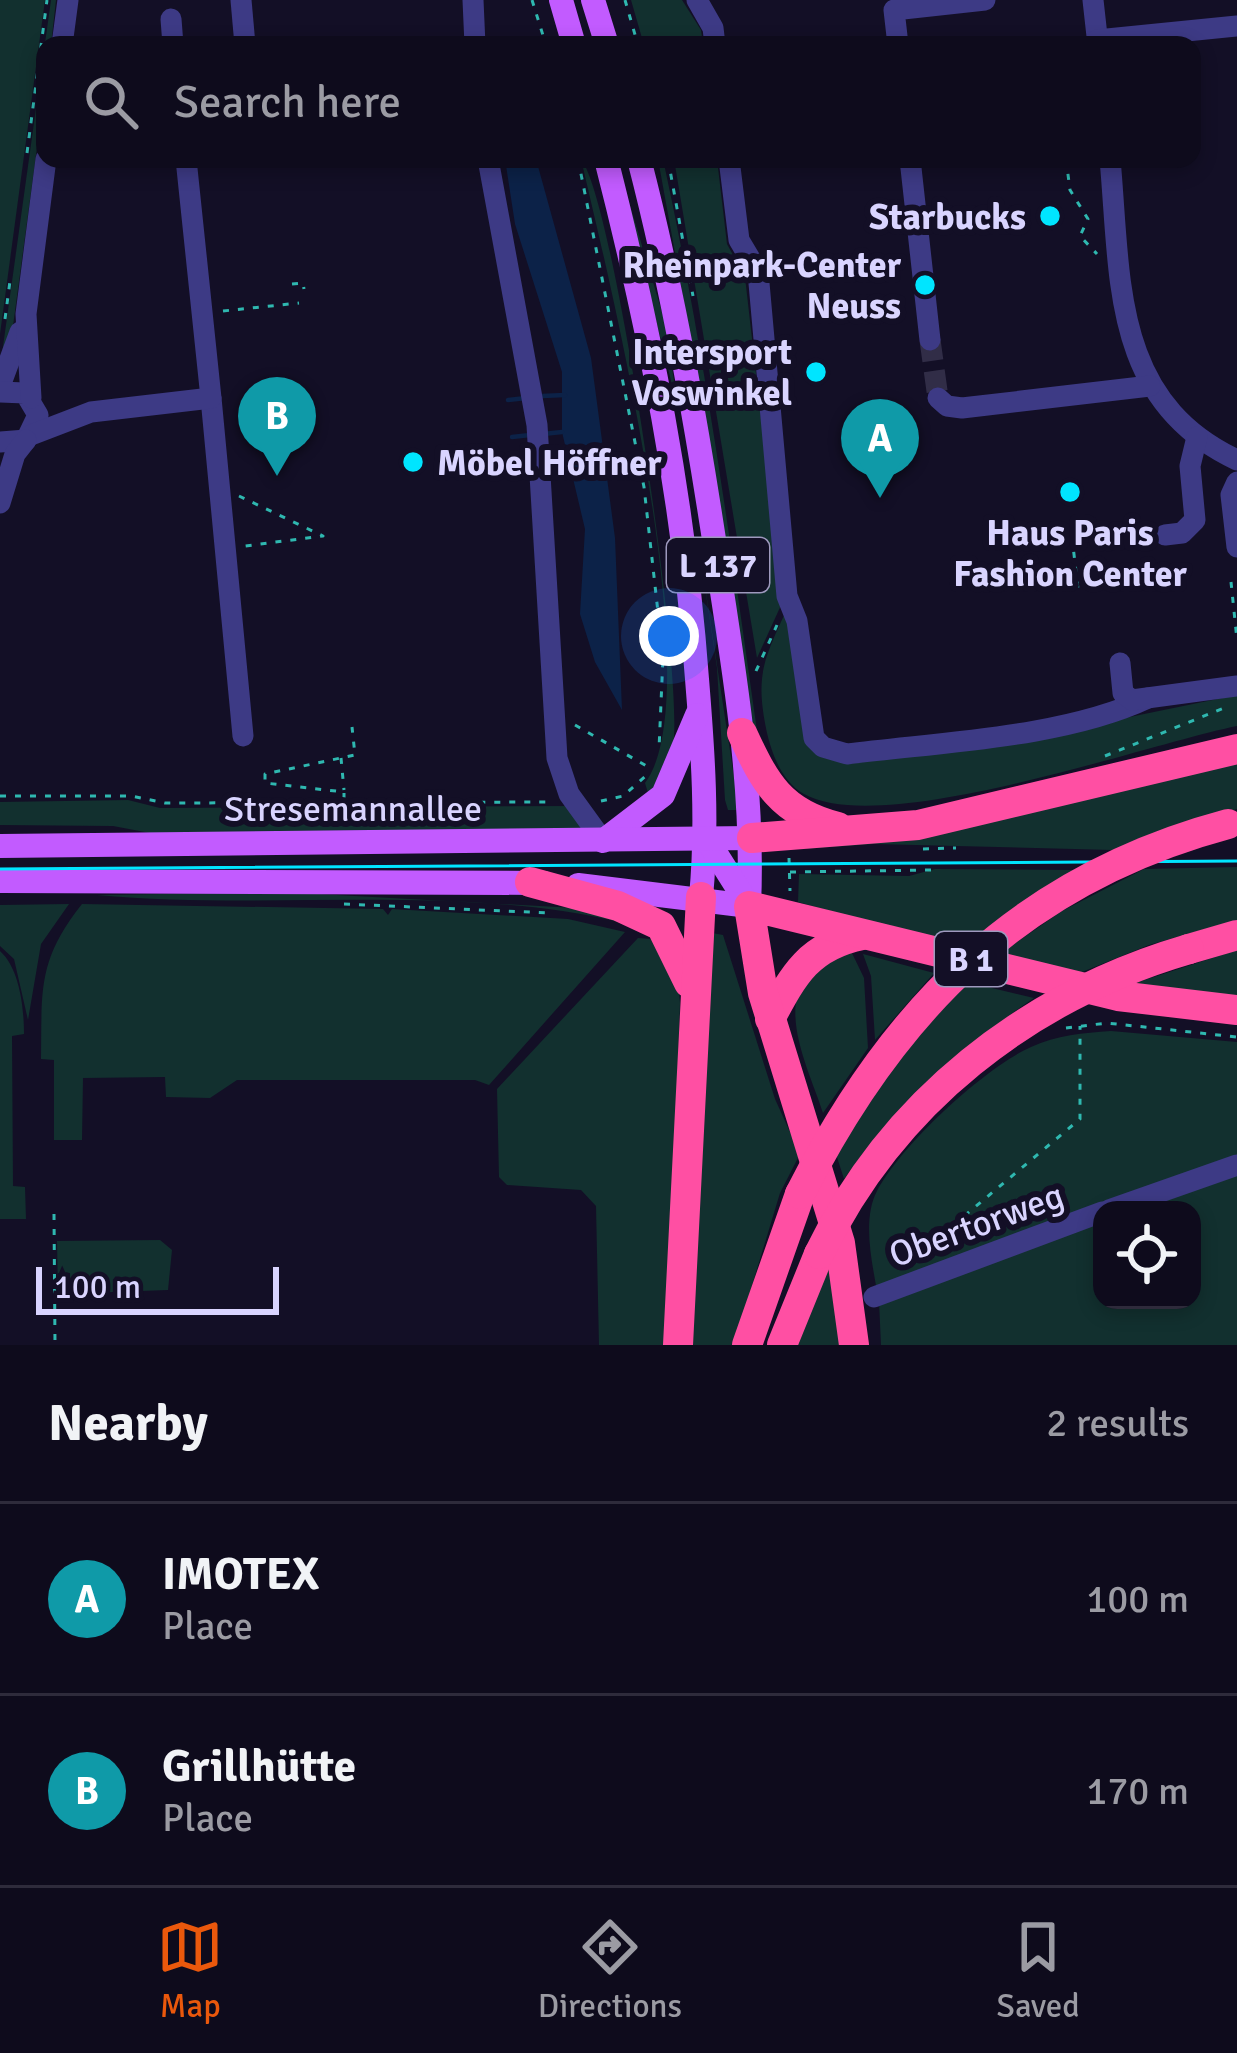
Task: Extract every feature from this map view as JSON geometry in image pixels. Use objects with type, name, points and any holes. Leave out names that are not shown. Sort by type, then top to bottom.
[{"type":"highway","points":[[742,733],[775,796],[788,809],[811,821],[861,832]]},
{"type":"highway","points":[[752,846],[1000,809],[1237,749]]},
{"type":"highway","name":"B 1","points":[[747,1345],[800,1194],[883,1053],[977,953],[1090,876],[1164,844],[1232,823]]},
{"type":"highway","points":[[530,882],[617,906],[662,926],[684,966],[693,998]]},
{"type":"highway","points":[[678,1345],[700,897]]},
{"type":"highway","points":[[854,1345],[850,1296],[828,1192],[770,1019],[751,943],[749,905],[1118,996],[1237,1010]]},
{"type":"highway","points":[[770,1019],[796,971],[813,952],[831,941],[869,934]]},
{"type":"highway","name":"B 1","points":[[782,1345],[819,1254],[887,1145],[973,1059],[1088,987],[1237,935]]},
{"type":"main road","points":[[561,0],[571,36]]},
{"type":"main road","points":[[593,0],[604,36]]},
{"type":"main road","name":"L 137","points":[[608,168],[668,431],[689,567],[706,838],[700,897]]},
{"type":"main road","name":"L 137","points":[[641,168],[697,428],[742,733],[752,846],[749,905]]},
{"type":"main road","points":[[603,841],[664,795],[700,707]]},
{"type":"main road","points":[[706,838],[749,905]]},
{"type":"main road","name":"Stresemannallee","points":[[3,844],[706,838],[752,846]]},
{"type":"main road","points":[[700,897],[729,874],[752,846]]},
{"type":"main road","name":"Stresemannallee","points":[[0,881],[530,882],[749,905]]},
{"type":"street","points":[[63,36],[68,0]]},
{"type":"street","points":[[241,0],[244,36]]},
{"type":"street","points":[[473,0],[475,36]]},
{"type":"street","points":[[697,0],[714,36]]},
{"type":"street","points":[[897,36],[894,5],[985,0]]},
{"type":"street","points":[[1093,0],[1097,36]]},
{"type":"street","points":[[170,19],[172,36]]},
{"type":"street","points":[[1150,36],[1237,26]]},
{"type":"street","points":[[0,503],[15,454],[38,415],[32,400],[26,314],[45,168]]},
{"type":"street","points":[[187,168],[243,736]]},
{"type":"street","points":[[490,168],[537,425],[552,714],[559,766],[603,841]]},
{"type":"street","points":[[730,168],[740,240],[758,272],[787,596],[797,621],[809,729],[823,747],[834,752],[998,735],[1127,708],[1148,698]]},
{"type":"street","points":[[911,168],[930,340]]},
{"type":"street","points":[[1111,168],[1125,315],[1150,386],[1197,437],[1237,460]]},
{"type":"street","points":[[26,314],[0,389],[17,391],[32,400],[107,409]]},
{"type":"street","points":[[942,408],[1150,386]]},
{"type":"street","points":[[0,442],[29,437],[60,421],[107,409],[211,398]]},
{"type":"street","points":[[1166,535],[1182,533],[1195,520],[1190,466],[1197,437]]},
{"type":"street","points":[[1237,482],[1231,495],[1237,547]]},
{"type":"street","points":[[1120,663],[1126,698],[1237,686]]},
{"type":"street","name":"Obertorweg","points":[[1134,1201],[1237,1165]]},
{"type":"street","name":"Obertorweg","points":[[874,1297],[1093,1215]]},
{"type":"path","points":[[532,0],[543,36]]},
{"type":"path","points":[[625,0],[635,36]]},
{"type":"path","points":[[0,796],[577,802],[623,796],[651,769],[662,730],[655,572],[627,386],[580,168]]},
{"type":"path","points":[[1067,168],[1070,190],[1088,219],[1080,236],[1099,255]]},
{"type":"path","points":[[292,284],[303,283],[304,289]]},
{"type":"path","points":[[215,312],[299,303]]},
{"type":"path","points":[[226,549],[322,536],[236,494]]},
{"type":"path","points":[[1072,537],[1078,589]]},
{"type":"path","points":[[1231,582],[1237,640]]},
{"type":"path","points":[[753,678],[787,596]]},
{"type":"path","points":[[1093,766],[1111,752],[1237,703]]},
{"type":"path","points":[[552,714],[651,769]]},
{"type":"path","points":[[344,792],[265,783],[265,774],[355,755],[352,727]]},
{"type":"path","points":[[341,758],[344,801]]},
{"type":"path","points":[[789,837],[790,916]]},
{"type":"path","points":[[790,872],[932,870]]},
{"type":"path","points":[[344,904],[564,914]]},
{"type":"path","points":[[1055,1031],[1080,1024],[1237,1037]]},
{"type":"path","points":[[908,1263],[1016,1178],[1080,1119],[1080,1024]]},
{"type":"path","points":[[54,1214],[55,1345]]},
{"type":"green space","points":[[0,0],[45,0],[40,36],[36,36],[36,67],[0,334]]},
{"type":"green space","points":[[51,0],[56,0],[52,36],[46,36]]},
{"type":"green space","points":[[631,0],[682,0],[702,36],[641,36]]},
{"type":"green space","points":[[36,108],[36,155],[13,326],[1,361]]},
{"type":"green space","points":[[583,168],[595,194],[628,346],[658,542],[668,632],[673,746],[665,772],[648,793],[645,783],[663,735],[667,664],[661,577],[612,293]]},
{"type":"green space","points":[[618,168],[665,322],[678,411]]},
{"type":"green space","points":[[660,168],[665,168],[704,372],[757,731],[753,740],[707,429]]},
{"type":"green space","points":[[675,168],[718,168],[727,244],[745,277],[782,603],[757,658]]},
{"type":"green space","points":[[690,490],[739,810],[728,810],[725,800],[717,668]]},
{"type":"green space","points":[[786,611],[817,750],[1003,743],[1237,695],[1237,726],[951,797],[892,805],[841,804],[804,794],[790,783],[769,741],[763,714],[763,670]]},
{"type":"green space","points":[[1237,759],[1237,809],[1113,850],[874,844],[803,849]]},
{"type":"green space","points":[[128,800],[160,808],[574,806],[593,828],[150,833],[113,826],[0,825],[0,802]]},
{"type":"green space","points":[[1237,867],[1237,920],[1149,945],[1072,976],[997,956],[1062,911],[1144,869]]},
{"type":"green space","points":[[935,869],[1074,870],[961,947],[798,902],[799,874],[909,876]]},
{"type":"green space","points":[[282,892],[576,908],[601,911],[619,922],[492,904],[97,895]]},
{"type":"green space","points":[[69,904],[41,944],[28,1020],[14,959],[0,946],[0,905]]},
{"type":"green space","points":[[82,904],[383,909],[388,915],[392,909],[568,919],[625,932],[489,1085],[475,1080],[237,1080],[210,1098],[166,1097],[165,1077],[83,1078],[82,1140],[54,1140],[54,1060],[41,1059],[45,977],[57,943]]},
{"type":"green space","points":[[707,932],[723,935],[775,1099],[800,1154],[780,1193],[734,1345],[688,1345]]},
{"type":"green space","points":[[638,938],[651,939],[677,973],[680,1003],[668,1345],[599,1345],[596,1206],[581,1190],[507,1185],[499,1177],[497,1089]]},
{"type":"green space","points":[[1237,950],[1237,997],[1123,987]]},
{"type":"green space","points":[[0,951],[16,979],[23,1013],[24,1034],[12,1036],[13,1186],[25,1187],[26,1219],[0,1219]]},
{"type":"green space","points":[[851,951],[864,978],[868,1048],[823,1113],[799,1043],[796,1006],[808,974]]},
{"type":"green space","points":[[863,954],[934,973],[875,1040],[871,976]]},
{"type":"green space","points":[[967,982],[1034,998],[931,1080],[844,1179],[836,1154],[900,1057]]},
{"type":"green space","points":[[1111,1031],[1237,1042],[1237,1159],[1122,1201],[1093,1201],[1093,1212],[877,1291],[870,1214],[889,1172],[924,1131],[990,1072],[1031,1047]]},
{"type":"green space","points":[[1237,1170],[1237,1345],[881,1345],[879,1301],[1093,1220],[1093,1309],[1201,1309],[1201,1201],[1147,1201]]},
{"type":"green space","points":[[160,1240],[172,1250],[168,1290],[58,1294],[57,1241]]},
{"type":"green space","points":[[832,1261],[844,1345],[792,1345]]},
{"type":"water","points":[[506,168],[538,168],[591,358],[615,538],[622,710],[595,662],[580,614],[585,529],[562,432],[562,372],[515,224]]},
{"type":"waterway","points":[[542,396],[565,395]]},
{"type":"waterway","points":[[508,400],[526,398]]},
{"type":"waterway","points":[[543,434],[562,432]]},
{"type":"waterway","points":[[512,437],[530,435]]},
{"type":"tunnel","points":[[930,340],[938,398]]},
{"type":"tram line","points":[[0,869],[1237,861]]},
{"type":"place","name":"Starbucks","points":[[1050,216]]},
{"type":"place","name":"Rheinpark-Center Neuss","points":[[925,285]]},
{"type":"place","name":"Intersport Voswinkel","points":[[816,372]]},
{"type":"place","name":"Möbel Höffner","points":[[413,462]]},
{"type":"place","name":"Grillhütte","points":[[277,476]]},
{"type":"place","name":"Haus Paris Fashion Center","points":[[1070,492]]},
{"type":"place","name":"IMOTEX","points":[[880,498]]}]
